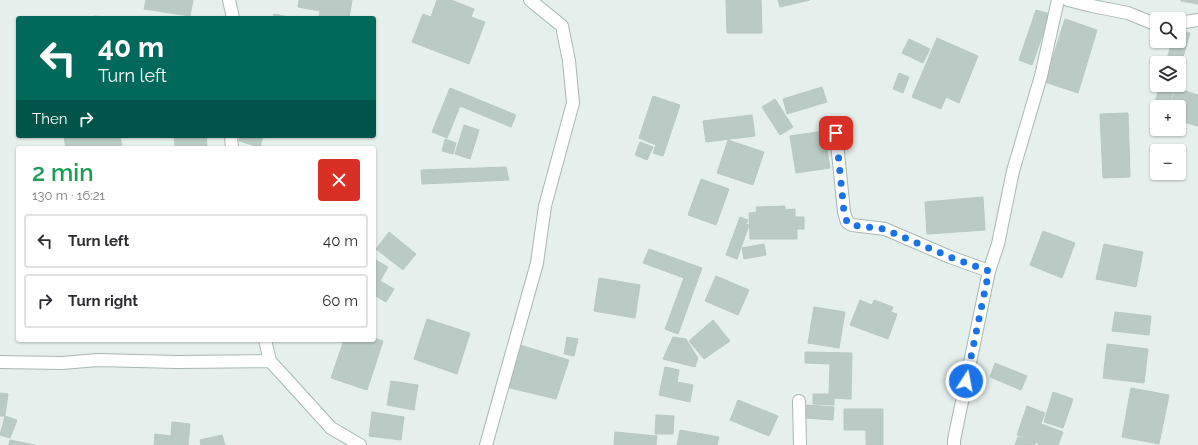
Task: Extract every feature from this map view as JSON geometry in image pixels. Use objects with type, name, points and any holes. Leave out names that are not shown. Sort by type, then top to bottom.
[{"type":"street","points":[[229,0],[233,16]]},
{"type":"street","points":[[486,445],[537,263],[545,206],[573,103],[569,61],[562,26],[530,0]]},
{"type":"street","points":[[954,445],[989,271],[998,244],[1013,171],[1041,76],[1058,0]]},
{"type":"street","points":[[1068,0],[1128,13],[1150,22]]},
{"type":"street","points":[[1186,22],[1198,20]]},
{"type":"street","points":[[836,133],[844,212],[847,222],[852,225],[884,229],[950,257],[989,271]]},
{"type":"street","points":[[266,342],[270,360],[331,428],[360,445]]},
{"type":"street","points":[[0,362],[62,363],[98,360],[177,362],[270,360]]},
{"type":"street","points":[[799,401],[800,445]]},
{"type":"building","points":[[146,0],[193,0],[190,16],[144,9]]},
{"type":"building","points":[[299,0],[352,0],[349,16],[319,16],[320,11],[298,7]]},
{"type":"building","points":[[437,0],[451,0],[474,9],[471,17],[485,22],[469,64],[412,42],[423,14],[431,17]]},
{"type":"building","points":[[726,0],[761,0],[762,33],[727,33]]},
{"type":"building","points":[[778,0],[810,0],[780,7]]},
{"type":"building","points":[[1198,0],[1198,4],[1181,1]]},
{"type":"building","points":[[1036,10],[1050,14],[1032,65],[1019,60]]},
{"type":"building","points":[[274,14],[284,16],[274,16]]},
{"type":"building","points":[[1065,19],[1097,30],[1078,93],[1045,82]]},
{"type":"building","points":[[1186,32],[1190,33],[1186,47]]},
{"type":"building","points":[[937,38],[978,56],[959,103],[946,97],[941,109],[912,97]]},
{"type":"building","points":[[909,39],[930,49],[923,63],[902,53]]},
{"type":"building","points":[[1170,48],[1186,48],[1183,56],[1168,56]]},
{"type":"building","points":[[899,73],[909,77],[903,93],[893,89]]},
{"type":"building","points":[[822,87],[827,102],[787,114],[783,99]]},
{"type":"building","points":[[450,88],[516,115],[511,127],[460,106],[447,138],[432,132]]},
{"type":"building","points":[[1186,91],[1198,95],[1198,126],[1186,123],[1186,100],[1172,100],[1175,92]]},
{"type":"building","points":[[1158,92],[1173,92],[1171,100],[1156,100]]},
{"type":"building","points":[[653,96],[680,105],[663,156],[653,153],[656,145],[639,138]]},
{"type":"building","points":[[775,99],[793,127],[780,135],[762,107]]},
{"type":"building","points":[[1128,113],[1130,177],[1103,178],[1100,114]]},
{"type":"building","points":[[752,115],[755,136],[706,142],[703,121]]},
{"type":"building","points":[[464,125],[479,130],[470,159],[455,154]]},
{"type":"building","points":[[824,131],[830,168],[796,173],[790,136]]},
{"type":"building","points":[[64,138],[120,138],[122,145],[117,146],[66,146]]},
{"type":"building","points":[[174,138],[206,138],[207,146],[175,146]]},
{"type":"building","points":[[240,138],[262,138],[260,146],[239,141]]},
{"type":"building","points":[[445,139],[456,143],[453,154],[442,151]]},
{"type":"building","points":[[728,140],[764,152],[753,185],[717,173]]},
{"type":"building","points":[[640,142],[653,147],[647,160],[635,155]]},
{"type":"building","points":[[506,167],[509,180],[422,184],[421,170]]},
{"type":"building","points":[[701,179],[729,189],[716,225],[688,215]]},
{"type":"building","points":[[983,197],[985,230],[927,234],[925,202]]},
{"type":"building","points":[[785,206],[785,210],[795,209],[795,217],[804,217],[804,229],[797,229],[797,239],[750,239],[749,213],[757,212],[756,207]]},
{"type":"building","points":[[740,217],[748,220],[746,224],[749,225],[737,259],[726,255]]},
{"type":"building","points":[[1043,231],[1075,243],[1062,278],[1030,265]]},
{"type":"building","points":[[389,232],[416,254],[403,270],[376,249]]},
{"type":"building","points":[[764,244],[766,255],[744,259],[742,248]]},
{"type":"building","points":[[1104,244],[1143,252],[1136,287],[1096,279]]},
{"type":"building","points":[[649,249],[702,268],[678,334],[665,329],[684,278],[643,263]]},
{"type":"building","points":[[376,260],[388,267],[380,281],[394,289],[386,302],[376,296]]},
{"type":"building","points":[[716,276],[749,290],[738,315],[705,301]]},
{"type":"building","points":[[599,278],[640,285],[635,318],[594,311]]},
{"type":"building","points":[[860,300],[872,305],[874,300],[893,307],[891,312],[897,314],[888,339],[850,325]]},
{"type":"building","points":[[814,307],[845,312],[839,348],[808,343]]},
{"type":"building","points":[[1115,312],[1151,316],[1149,335],[1112,331]]},
{"type":"building","points":[[427,319],[470,333],[457,374],[414,359]]},
{"type":"building","points":[[713,320],[730,341],[704,359],[689,341]]},
{"type":"building","points":[[567,337],[578,339],[574,356],[564,354]]},
{"type":"building","points":[[673,337],[686,339],[698,358],[695,367],[663,359]]},
{"type":"building","points":[[376,339],[383,341],[367,390],[331,378],[343,342],[376,342]]},
{"type":"building","points":[[1107,344],[1148,349],[1144,383],[1103,378]]},
{"type":"building","points":[[520,345],[569,360],[556,399],[506,387]]},
{"type":"building","points":[[805,352],[852,353],[851,399],[834,398],[834,405],[813,404],[813,394],[829,394],[830,364],[805,363]]},
{"type":"building","points":[[995,363],[1027,376],[1021,390],[990,377]]},
{"type":"building","points":[[665,367],[679,370],[677,382],[693,385],[690,402],[659,395]]},
{"type":"building","points":[[391,381],[418,385],[414,410],[387,405]]},
{"type":"building","points":[[1131,388],[1169,395],[1159,444],[1122,437]]},
{"type":"building","points":[[1053,392],[1073,399],[1063,428],[1044,422]]},
{"type":"building","points":[[0,393],[8,394],[5,416],[0,416]]},
{"type":"building","points":[[738,400],[778,416],[769,436],[730,420]]},
{"type":"building","points":[[807,405],[834,407],[833,420],[806,418]]},
{"type":"building","points":[[1027,406],[1045,413],[1041,424],[1063,432],[1058,445],[1038,445],[1038,443],[1017,435]]},
{"type":"building","points":[[844,409],[883,409],[883,445],[866,445],[866,430],[844,430]]},
{"type":"building","points":[[372,412],[404,417],[401,440],[369,436]]},
{"type":"building","points":[[656,415],[674,416],[673,434],[655,434]]},
{"type":"building","points":[[5,416],[17,420],[10,438],[0,435]]},
{"type":"building","points":[[172,422],[190,424],[188,445],[154,445],[155,434],[171,436]]},
{"type":"building","points":[[680,430],[719,437],[717,445],[677,445]]},
{"type":"building","points":[[615,432],[657,436],[656,445],[614,445]]},
{"type":"building","points":[[222,435],[225,445],[201,445],[200,440]]},
{"type":"building","points":[[1018,437],[1035,442],[1035,445],[1015,445]]},
{"type":"building","points":[[10,440],[35,445],[9,445]]},
{"type":"route","points":[[836,133],[844,212],[847,222],[852,225],[884,229],[950,257],[989,271],[966,381]]}]
